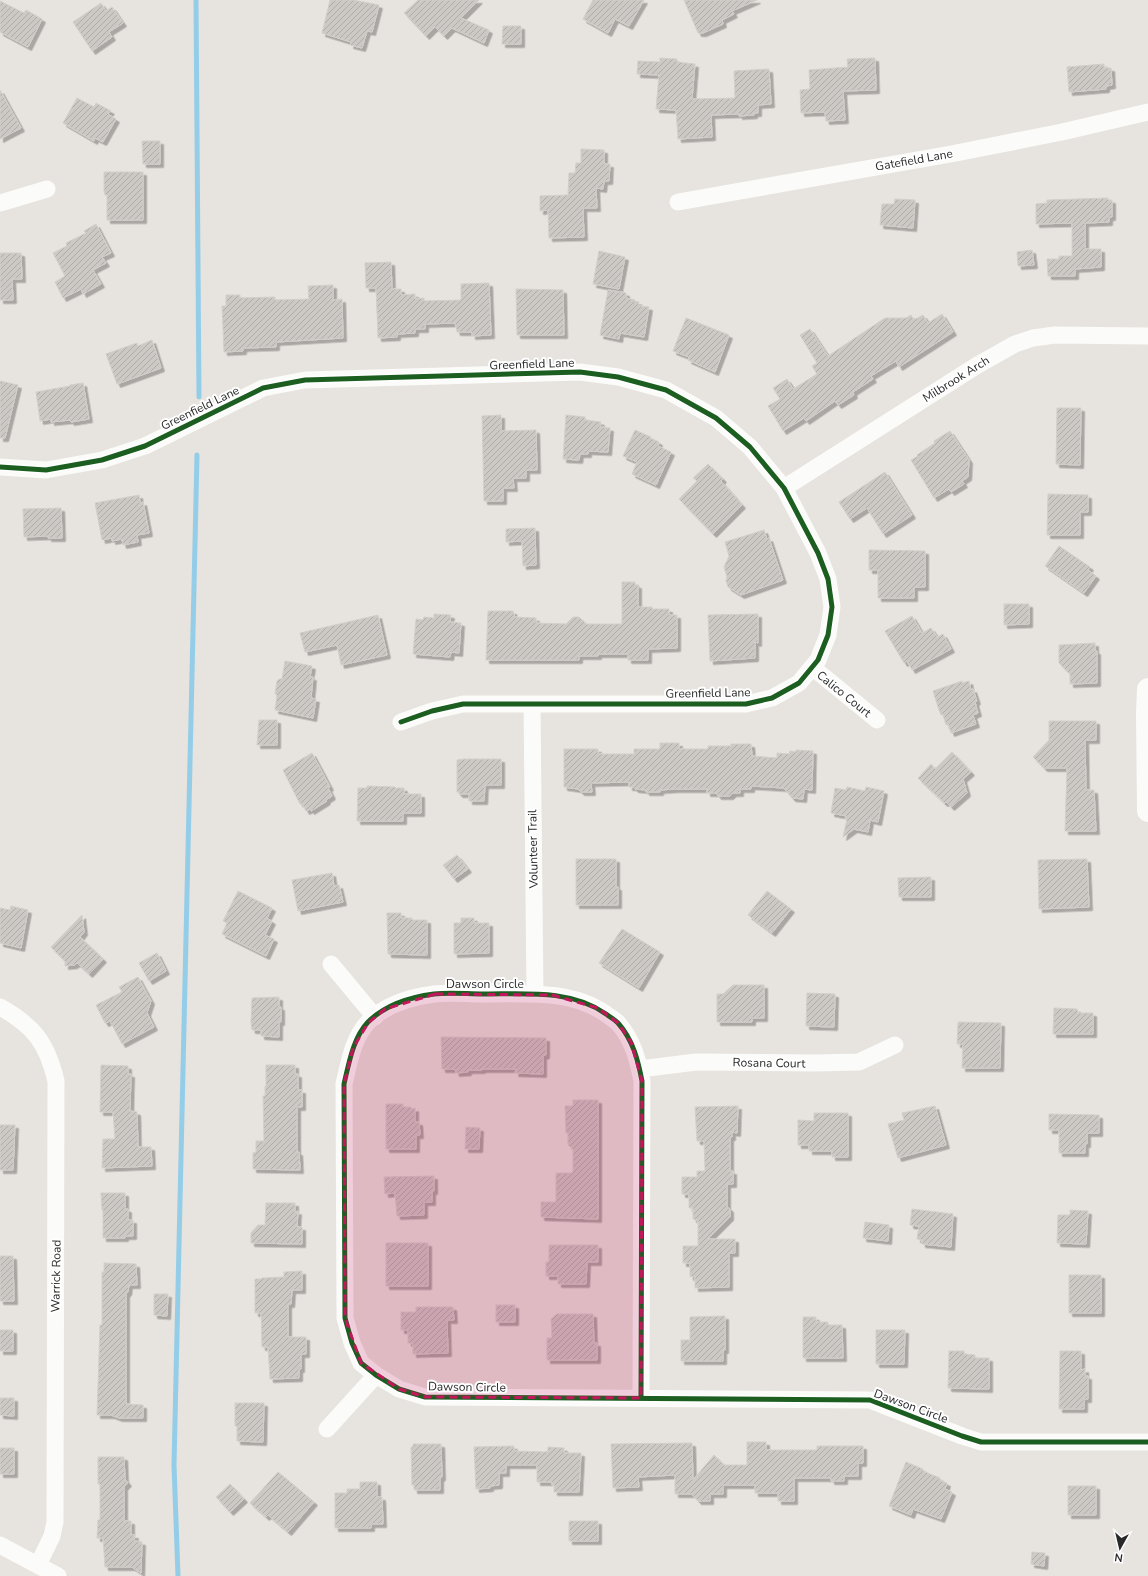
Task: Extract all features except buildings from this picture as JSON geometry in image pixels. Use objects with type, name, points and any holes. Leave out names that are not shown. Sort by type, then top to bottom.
[{"type":"street","name":"Gatefield Lane","points":[[678,202],[951,154],[1062,132],[1148,112]]},
{"type":"street","points":[[0,203],[46,189]]},
{"type":"street","name":"Milbrook Arch","points":[[784,488],[976,366],[1015,344],[1033,338],[1055,335],[1148,336]]},
{"type":"street","name":"Greenfield Lane","points":[[0,467],[46,470],[102,460],[145,446],[262,388],[305,380],[580,372],[618,377],[666,390],[716,418],[750,447],[784,488],[818,553],[828,580],[832,607],[828,635],[818,660],[799,683],[772,698],[746,704],[463,704],[432,711],[401,722]]},
{"type":"street","name":"Calico Court","points":[[812,667],[877,720]]},
{"type":"street","points":[[1148,688],[1148,811]]},
{"type":"street","name":"Volunteer Trail","points":[[532,704],[535,994]]},
{"type":"street","points":[[331,964],[375,1017]]},
{"type":"street","name":"Dawson Circle","points":[[641,1398],[642,1081],[638,1059],[631,1042],[618,1022],[598,1008],[575,1000],[552,995],[535,994],[435,994],[410,1000],[385,1009],[368,1023],[353,1048],[344,1084],[345,1318],[352,1343],[361,1363],[376,1375],[399,1389],[426,1397],[870,1400],[981,1442],[1148,1442]]},
{"type":"street","name":"Warrick Road","points":[[0,1007],[17,1017],[33,1031],[51,1059],[56,1081],[55,1522],[52,1536],[38,1565]]},
{"type":"street","name":"Rosana Court","points":[[640,1069],[696,1062],[860,1062],[895,1045]]},
{"type":"street","points":[[327,1429],[376,1375]]},
{"type":"street","points":[[0,1544],[58,1576]]},
{"type":"highlighted area","points":[[435,994],[552,995],[598,1008],[618,1023],[631,1042],[642,1081],[641,1398],[425,1397],[399,1389],[361,1363],[345,1318],[344,1084],[353,1048],[368,1023],[385,1009]]},
{"type":"waterway","points":[[196,0],[199,397]]},
{"type":"waterway","points":[[178,1576],[174,1465],[197,455]]},
{"type":"cycle path","points":[[0,467],[46,470],[102,460],[145,446],[263,388],[305,380],[580,372],[618,377],[666,390],[716,418],[750,447],[784,488],[818,553],[828,579],[832,607],[828,635],[818,660],[799,683],[772,698],[746,704],[463,704],[432,711],[401,722]]},
{"type":"cycle path","points":[[641,1398],[642,1081],[639,1065],[628,1036],[618,1023],[592,1006],[578,1000],[547,995],[434,994],[416,997],[390,1006],[382,1011],[368,1022],[359,1035],[352,1051],[344,1084],[345,1318],[352,1343],[361,1363],[376,1375],[399,1389],[425,1397],[870,1400],[981,1442],[1148,1442]]}]
